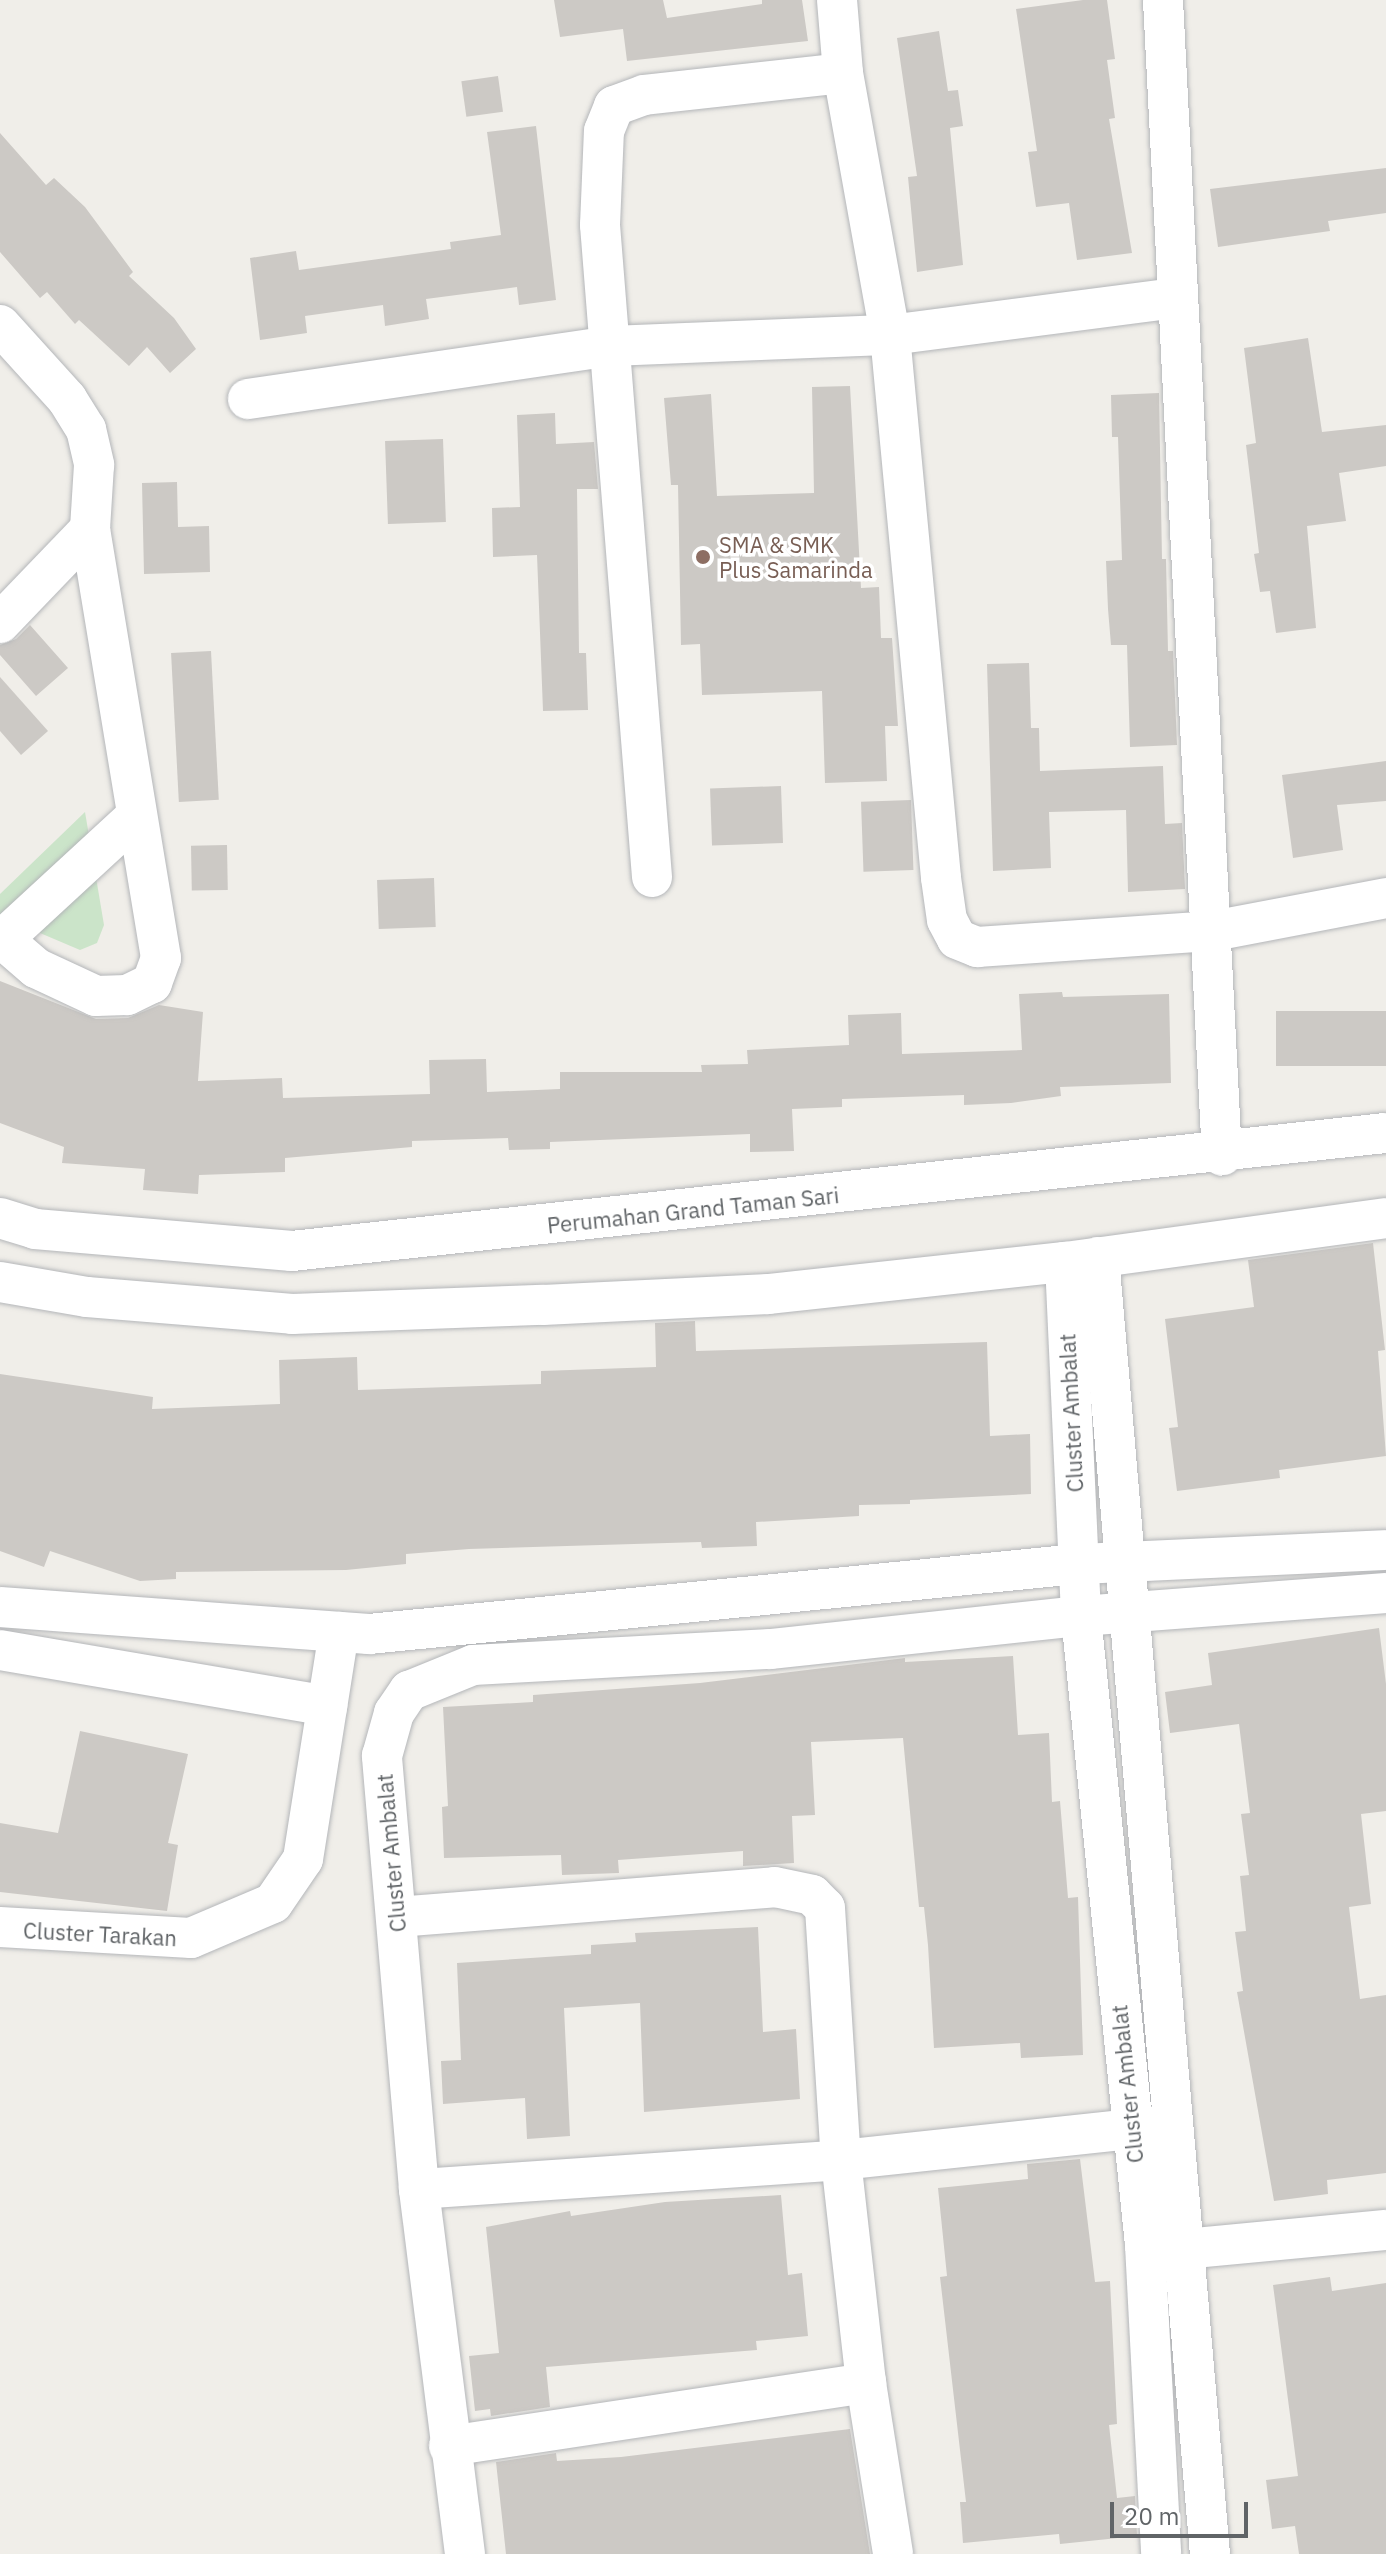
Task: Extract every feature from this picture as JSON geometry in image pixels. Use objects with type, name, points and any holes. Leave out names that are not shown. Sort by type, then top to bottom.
[{"type":"street","points":[[837,0],[843,73],[890,335],[941,878],[947,920],[957,939],[977,947],[1213,931],[1386,898]]},
{"type":"street","points":[[1163,0],[1176,298],[1213,931],[1222,1155]]},
{"type":"street","points":[[652,877],[600,225],[604,131],[614,106],[644,95],[843,73]]},
{"type":"street","points":[[248,399],[612,346],[890,335],[1176,298]]},
{"type":"street","points":[[0,325],[67,399],[86,429],[94,465],[90,529],[135,817],[161,958],[152,983],[127,995],[96,996],[36,968],[1,938],[135,817]]},
{"type":"street","points":[[0,623],[90,529]]},
{"type":"street","name":"Perumahan Grand Taman Sari","points":[[0,1218],[35,1229],[292,1251],[1222,1155],[1386,1133]]},
{"type":"street","points":[[0,1282],[87,1297],[292,1314],[769,1294],[1082,1259],[1386,1218]]},
{"type":"street","points":[[292,1251],[292,1314]]},
{"type":"street","points":[[1082,1259],[1128,1562],[1210,2554]]},
{"type":"street","name":"Cluster Ambalat","points":[[1082,1259],[1078,1564],[1081,1616],[1145,2245],[1161,2554]]},
{"type":"street","points":[[0,1607],[385,1633],[1078,1564],[1386,1550]]},
{"type":"street","name":"Cluster Ambalat","points":[[465,2554],[419,2189],[382,1756],[394,1713],[409,1691],[438,1675],[473,1665],[771,1649],[1081,1616],[1386,1593]]},
{"type":"street","name":"Cluster Tarakan","points":[[0,1927],[191,1938],[273,1903],[303,1859],[339,1632]]},
{"type":"street","points":[[0,1650],[328,1696]]},
{"type":"street","points":[[397,1917],[775,1887],[812,1895],[825,1908],[841,2160],[866,2383],[893,2554]]},
{"type":"street","points":[[419,2189],[841,2160],[1173,2125]]},
{"type":"street","points":[[1184,2249],[1386,2230]]},
{"type":"street","points":[[449,2446],[866,2383]]},
{"type":"green space","points":[[85,812],[104,925],[97,943],[80,950],[0,916],[0,894]]},
{"type":"building","points":[[554,0],[663,0],[667,18],[762,4],[762,0],[802,0],[808,41],[627,61],[623,29],[560,37]]},
{"type":"building","points":[[1107,0],[1115,59],[1107,60],[1115,118],[1109,119],[1132,253],[1077,260],[1069,203],[1036,207],[1028,152],[1037,151],[1016,9]]},
{"type":"building","points":[[939,31],[948,91],[958,90],[963,126],[950,128],[963,265],[917,272],[908,177],[917,176],[897,38]]},
{"type":"building","points":[[498,76],[503,112],[466,117],[461,81]]},
{"type":"building","points":[[536,126],[556,300],[519,305],[517,287],[426,299],[429,319],[385,326],[383,305],[305,316],[307,333],[260,340],[250,258],[296,251],[299,270],[451,249],[450,242],[501,235],[487,132]]},
{"type":"building","points":[[0,133],[46,185],[54,178],[85,207],[133,272],[129,276],[174,318],[196,349],[170,373],[147,347],[129,366],[79,320],[75,324],[47,292],[40,298],[0,252]]},
{"type":"building","points":[[1386,168],[1386,213],[1328,221],[1330,231],[1218,247],[1210,189]]},
{"type":"building","points":[[1308,338],[1322,432],[1386,425],[1386,466],[1339,473],[1346,521],[1307,526],[1316,628],[1276,633],[1270,591],[1260,592],[1254,554],[1259,553],[1246,445],[1256,443],[1244,348]]},
{"type":"building","points":[[850,386],[861,588],[879,587],[881,638],[892,638],[898,726],[885,726],[887,781],[825,783],[822,691],[702,695],[700,644],[681,645],[678,485],[671,485],[664,398],[711,394],[717,496],[814,493],[812,387]]},
{"type":"building","points":[[1159,393],[1162,559],[1166,559],[1168,651],[1173,651],[1177,745],[1130,747],[1127,645],[1111,645],[1108,609],[1106,561],[1122,560],[1118,437],[1112,437],[1111,395]]},
{"type":"building","points":[[555,413],[556,444],[594,442],[598,489],[577,489],[579,653],[586,653],[588,710],[543,711],[537,555],[493,557],[492,508],[520,507],[517,415]]},
{"type":"building","points":[[443,439],[446,522],[388,524],[385,441]]},
{"type":"building","points":[[177,482],[178,527],[209,526],[210,572],[144,574],[142,483]]},
{"type":"building","points":[[30,625],[68,668],[36,696],[0,655],[0,645],[16,639]]},
{"type":"building","points":[[211,651],[219,800],[179,802],[171,653]]},
{"type":"building","points":[[1029,663],[1031,728],[1039,728],[1040,771],[1163,766],[1165,824],[1182,823],[1185,889],[1128,892],[1126,810],[1049,812],[1051,868],[993,871],[987,664]]},
{"type":"building","points":[[0,677],[48,731],[21,755],[0,731]]},
{"type":"building","points":[[1386,761],[1386,801],[1337,805],[1343,850],[1293,858],[1282,775]]},
{"type":"building","points":[[781,786],[783,843],[712,845],[710,788]]},
{"type":"building","points":[[911,800],[913,870],[863,872],[861,802]]},
{"type":"building","points":[[227,845],[228,890],[192,891],[191,846]]},
{"type":"building","points":[[434,878],[436,927],[379,929],[377,880]]},
{"type":"building","points":[[0,981],[96,1019],[128,1018],[159,1005],[203,1012],[198,1081],[282,1078],[283,1098],[430,1094],[429,1060],[486,1059],[487,1092],[560,1089],[560,1072],[702,1072],[701,1065],[748,1064],[747,1050],[849,1045],[848,1015],[901,1013],[902,1054],[1022,1050],[1019,994],[1062,992],[1063,997],[1169,994],[1171,1083],[1060,1087],[1061,1096],[1011,1103],[964,1105],[964,1095],[842,1099],[842,1107],[792,1109],[794,1151],[750,1152],[750,1134],[550,1142],[550,1149],[509,1150],[508,1138],[412,1141],[412,1147],[285,1158],[285,1172],[199,1175],[198,1194],[143,1190],[145,1169],[62,1163],[64,1147],[0,1123]]},
{"type":"building","points":[[1276,1011],[1386,1011],[1386,1066],[1276,1066]]},
{"type":"building","points":[[1373,1243],[1385,1350],[1378,1351],[1386,1456],[1279,1470],[1280,1478],[1177,1491],[1169,1428],[1178,1427],[1165,1319],[1254,1307],[1248,1260]]},
{"type":"building","points":[[695,1321],[696,1351],[987,1342],[990,1436],[1030,1434],[1031,1494],[859,1505],[859,1516],[756,1522],[757,1546],[702,1548],[701,1542],[469,1549],[406,1554],[406,1564],[346,1570],[176,1572],[176,1579],[140,1581],[50,1551],[44,1567],[0,1551],[0,1374],[153,1397],[152,1409],[280,1404],[279,1360],[357,1357],[358,1390],[541,1384],[541,1371],[656,1367],[655,1323]]},
{"type":"building","points":[[1379,1628],[1386,1684],[1386,1811],[1361,1814],[1371,1904],[1349,1907],[1360,1999],[1386,1995],[1386,2173],[1327,2180],[1328,2194],[1274,2201],[1237,1992],[1243,1991],[1235,1932],[1246,1931],[1240,1876],[1249,1875],[1241,1814],[1250,1813],[1239,1724],[1170,1733],[1165,1692],[1212,1685],[1208,1653]]},
{"type":"building","points":[[1013,1656],[1018,1735],[1049,1733],[1052,1802],[1060,1801],[1068,1898],[1078,1897],[1083,2055],[1021,2058],[1020,2043],[934,2048],[928,1945],[924,1907],[919,1907],[903,1738],[811,1742],[815,1815],[792,1816],[794,1863],[743,1866],[743,1851],[618,1860],[619,1873],[562,1875],[561,1855],[444,1858],[442,1807],[448,1806],[443,1707],[533,1702],[533,1695],[700,1683],[905,1658],[905,1662]]},
{"type":"building","points":[[80,1731],[188,1754],[168,1843],[178,1845],[167,1911],[0,1892],[0,1823],[58,1833]]},
{"type":"building","points":[[758,1927],[763,2032],[796,2029],[800,2099],[644,2112],[640,2003],[564,2008],[570,2136],[527,2139],[525,2098],[443,2104],[441,2061],[461,2060],[457,1963],[591,1954],[591,1945],[636,1942],[635,1933]]},
{"type":"building","points":[[1080,2159],[1095,2282],[1110,2281],[1117,2424],[1109,2425],[1117,2498],[1135,2496],[1137,2536],[1060,2544],[1059,2534],[963,2543],[960,2502],[966,2502],[940,2277],[947,2276],[938,2188],[1028,2179],[1027,2164]]},
{"type":"building","points":[[781,2195],[788,2275],[802,2273],[808,2336],[756,2341],[757,2350],[546,2367],[550,2407],[491,2416],[490,2409],[475,2411],[469,2356],[499,2353],[486,2227],[570,2211],[571,2216],[665,2202]]},
{"type":"building","points":[[1330,2277],[1332,2291],[1386,2283],[1386,2554],[1299,2554],[1295,2526],[1272,2529],[1266,2480],[1298,2476],[1273,2285]]},
{"type":"building","points":[[850,2429],[870,2554],[506,2554],[496,2462],[556,2453],[557,2461],[621,2457]]},
{"type":"place","name":"SMA & SMK Plus Samarinda","points":[[703,557]]}]
